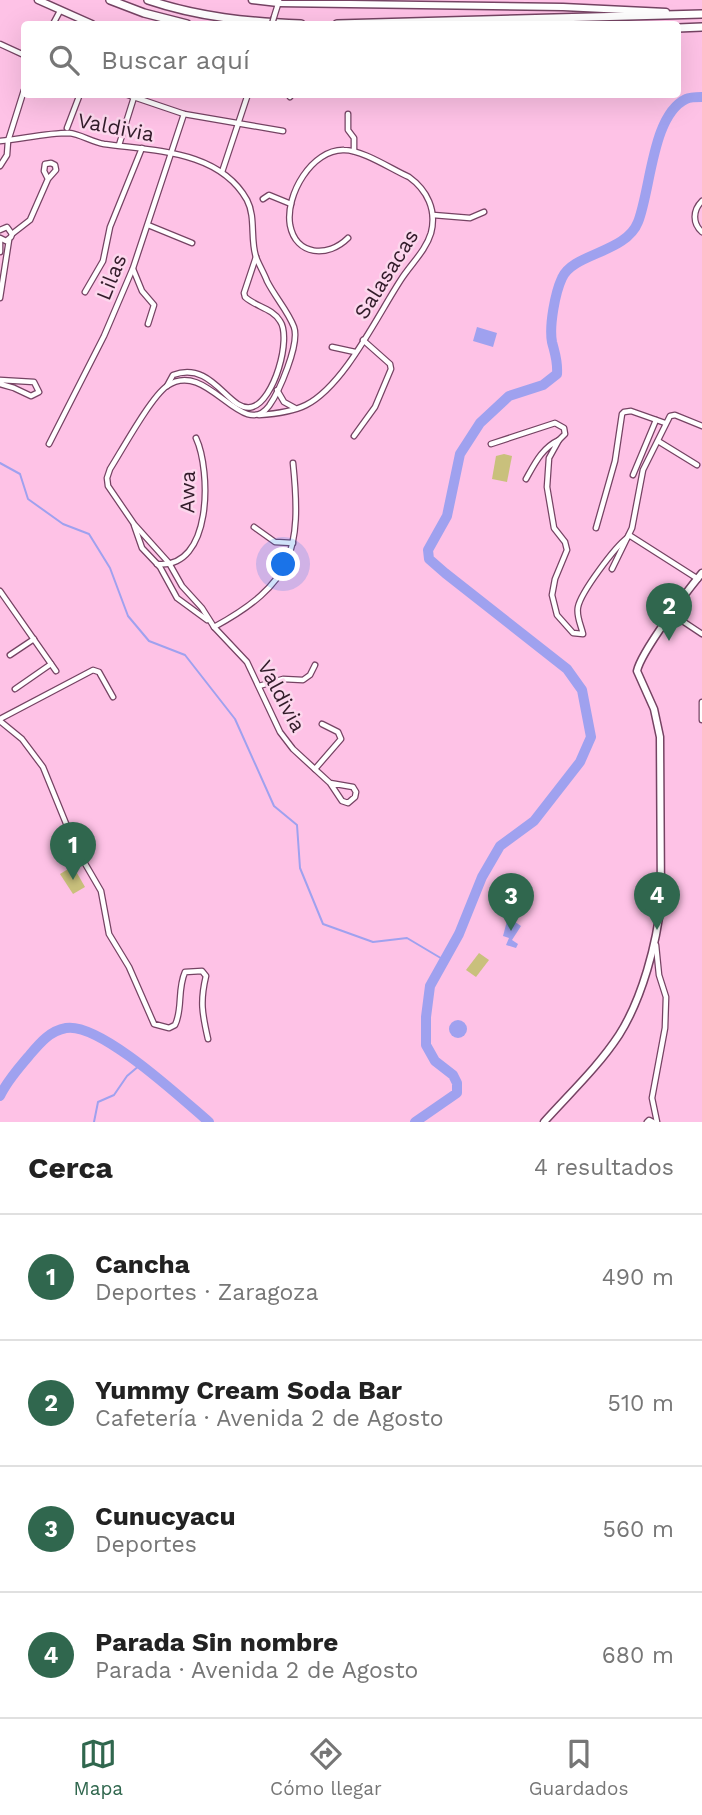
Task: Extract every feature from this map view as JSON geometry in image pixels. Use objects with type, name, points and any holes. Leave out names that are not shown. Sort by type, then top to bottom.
[{"type":"highway","points":[[110,0],[175,21]]},
{"type":"highway","points":[[148,0],[205,15],[254,21]]},
{"type":"highway","points":[[440,21],[702,14]]},
{"type":"highway","points":[[681,28],[702,27]]},
{"type":"main road","points":[[38,0],[85,21]]},
{"type":"main road","points":[[252,0],[312,4],[563,7],[681,14]]},
{"type":"main road","points":[[544,1122],[618,1035],[633,1009],[655,937],[661,901],[660,737],[654,709],[637,671],[640,661],[700,576]]},
{"type":"street","points":[[273,21],[278,2]]},
{"type":"street","points":[[55,21],[61,11]]},
{"type":"street","points":[[0,44],[21,54]]},
{"type":"street","points":[[0,163],[7,155],[8,141],[21,98]]},
{"type":"street","points":[[67,128],[78,98]]},
{"type":"street","points":[[118,145],[134,98]]},
{"type":"street","points":[[140,98],[184,114],[283,131]]},
{"type":"street","points":[[166,386],[173,375],[193,372],[208,378],[246,415],[258,416],[269,406],[293,350],[295,330],[256,256],[248,202],[222,172],[247,98]]},
{"type":"street","name":"Lilas","points":[[49,444],[104,336],[133,268],[184,114]]},
{"type":"street","points":[[348,114],[348,130],[354,138],[354,151],[340,149],[316,159],[307,170],[291,204],[290,226],[303,245],[312,250],[330,251],[339,248],[348,238]]},
{"type":"street","name":"Valdivia","points":[[0,141],[70,133],[93,141],[199,160],[222,172]]},
{"type":"street","points":[[85,292],[103,261],[110,226],[142,148]]},
{"type":"street","name":"Salasacas","points":[[258,416],[307,405],[326,390],[355,352],[402,277],[426,245],[431,233],[433,215],[429,200],[417,183],[354,151]]},
{"type":"street","points":[[0,299],[9,240],[12,234],[30,219],[48,179]]},
{"type":"street","points":[[263,199],[274,195],[291,204]]},
{"type":"street","points":[[702,201],[696,208],[695,219],[702,232]]},
{"type":"street","points":[[433,215],[470,218],[484,212]]},
{"type":"street","points":[[0,222],[1,229],[11,229],[12,234]]},
{"type":"street","points":[[148,225],[192,243]]},
{"type":"street","points":[[0,252],[0,238],[9,240]]},
{"type":"street","points":[[166,386],[175,382],[191,381],[243,407],[253,407],[273,384],[282,354],[285,331],[279,318],[244,293],[256,256]]},
{"type":"street","points":[[133,268],[141,289],[154,306],[148,324]]},
{"type":"street","points":[[354,436],[375,407],[391,369],[390,364],[363,340]]},
{"type":"street","points":[[332,346],[355,352]]},
{"type":"street","points":[[0,382],[34,382],[39,392],[32,396],[0,382]]},
{"type":"street","points":[[273,384],[284,402],[296,408]]},
{"type":"street","name":"Valdivia","points":[[166,386],[155,398],[110,469],[108,486],[134,524],[169,563],[182,586],[202,608],[209,621],[247,662],[279,732],[293,749],[330,783],[342,802],[351,802],[355,797],[353,787],[330,783]]},
{"type":"street","points":[[596,528],[615,461],[622,414],[631,411],[665,423]]},
{"type":"street","points":[[612,569],[628,537],[643,470],[665,423],[670,416],[675,415],[702,426]]},
{"type":"street","points":[[634,475],[656,420]]},
{"type":"street","points":[[491,444],[555,423],[564,428],[565,434],[549,458],[547,487],[554,528],[565,542],[567,550],[555,579],[552,595],[557,615],[573,633],[583,634],[578,611],[581,600],[617,547],[628,537]]},
{"type":"street","name":"Awa","points":[[169,563],[179,559],[192,547],[202,526],[205,495],[202,456],[196,438]]},
{"type":"street","points":[[526,479],[548,446],[559,440]]},
{"type":"street","points":[[658,441],[697,465]]},
{"type":"street","points":[[214,627],[243,611],[268,591],[286,565],[293,543],[297,507],[293,463]]},
{"type":"street","name":"Valdivia","points":[[134,524],[142,548],[157,564],[177,598],[209,621]]},
{"type":"street","points":[[254,527],[275,542],[293,543]]},
{"type":"street","points":[[628,537],[700,576]]},
{"type":"street","points":[[157,564],[169,563]]},
{"type":"street","points":[[0,590],[56,671]]},
{"type":"street","points":[[672,614],[702,635]]},
{"type":"street","points":[[10,655],[34,639]]},
{"type":"street","points":[[15,689],[51,664]]},
{"type":"street","points":[[259,686],[283,679],[303,680],[310,675],[314,665]]},
{"type":"street","points":[[113,697],[100,672],[93,670],[0,720],[22,739],[43,767],[76,848],[101,891],[109,934],[129,967],[154,1024],[169,1028],[175,1025],[179,1017],[180,985],[185,972],[202,971],[206,976],[201,1011],[208,1038]]},
{"type":"street","points":[[702,702],[702,720]]},
{"type":"street","points":[[315,769],[341,739],[338,732],[322,724]]},
{"type":"street","points":[[647,1122],[655,1122],[652,1098],[665,1028],[666,997],[657,967],[655,937]]},
{"type":"shaded area","points":[[496,456],[512,456],[507,482],[492,479]]},
{"type":"shaded area","points":[[73,866],[85,887],[73,894],[60,874]]},
{"type":"shaded area","points":[[479,953],[489,960],[476,977],[466,970]]},
{"type":"water","points":[[477,327],[497,333],[493,347],[473,341]]},
{"type":"water","points":[[508,917],[521,926],[512,940],[518,944],[516,948],[506,945],[509,938],[503,936]]},
{"type":"water","points":[[458,1020],[464,1023],[467,1029],[464,1035],[458,1038],[452,1035],[449,1029],[452,1023]]},
{"type":"waterway","points":[[415,1122],[457,1093],[457,1083],[453,1075],[435,1061],[426,1045],[430,986],[459,934],[482,877],[500,846],[534,821],[580,762],[591,737],[582,690],[567,669],[445,573],[429,559],[428,550],[447,516],[460,454],[480,423],[509,396],[543,385],[557,374],[551,327],[562,278],[577,263],[612,247],[632,232],[638,222],[654,154],[666,120],[686,99],[702,97]]},
{"type":"waterway","points":[[0,463],[20,474],[28,499],[63,524],[89,534],[110,568],[128,616],[149,641],[185,655],[235,719],[274,806],[297,825],[300,868],[323,924],[373,942],[407,938],[444,960]]},
{"type":"waterway","points":[[0,1096],[13,1075],[45,1039],[66,1028],[81,1029],[99,1037],[140,1064],[209,1122]]},
{"type":"waterway","points":[[94,1122],[98,1102],[114,1095],[127,1076],[140,1065]]},
{"type":"place","name":"Yummy Cream Soda Bar","points":[[669,641]]},
{"type":"place","name":"Cancha","points":[[73,880]]},
{"type":"place","name":"Parada Sin nombre","points":[[657,930]]},
{"type":"place","name":"Cunucyacu","points":[[511,931]]}]
